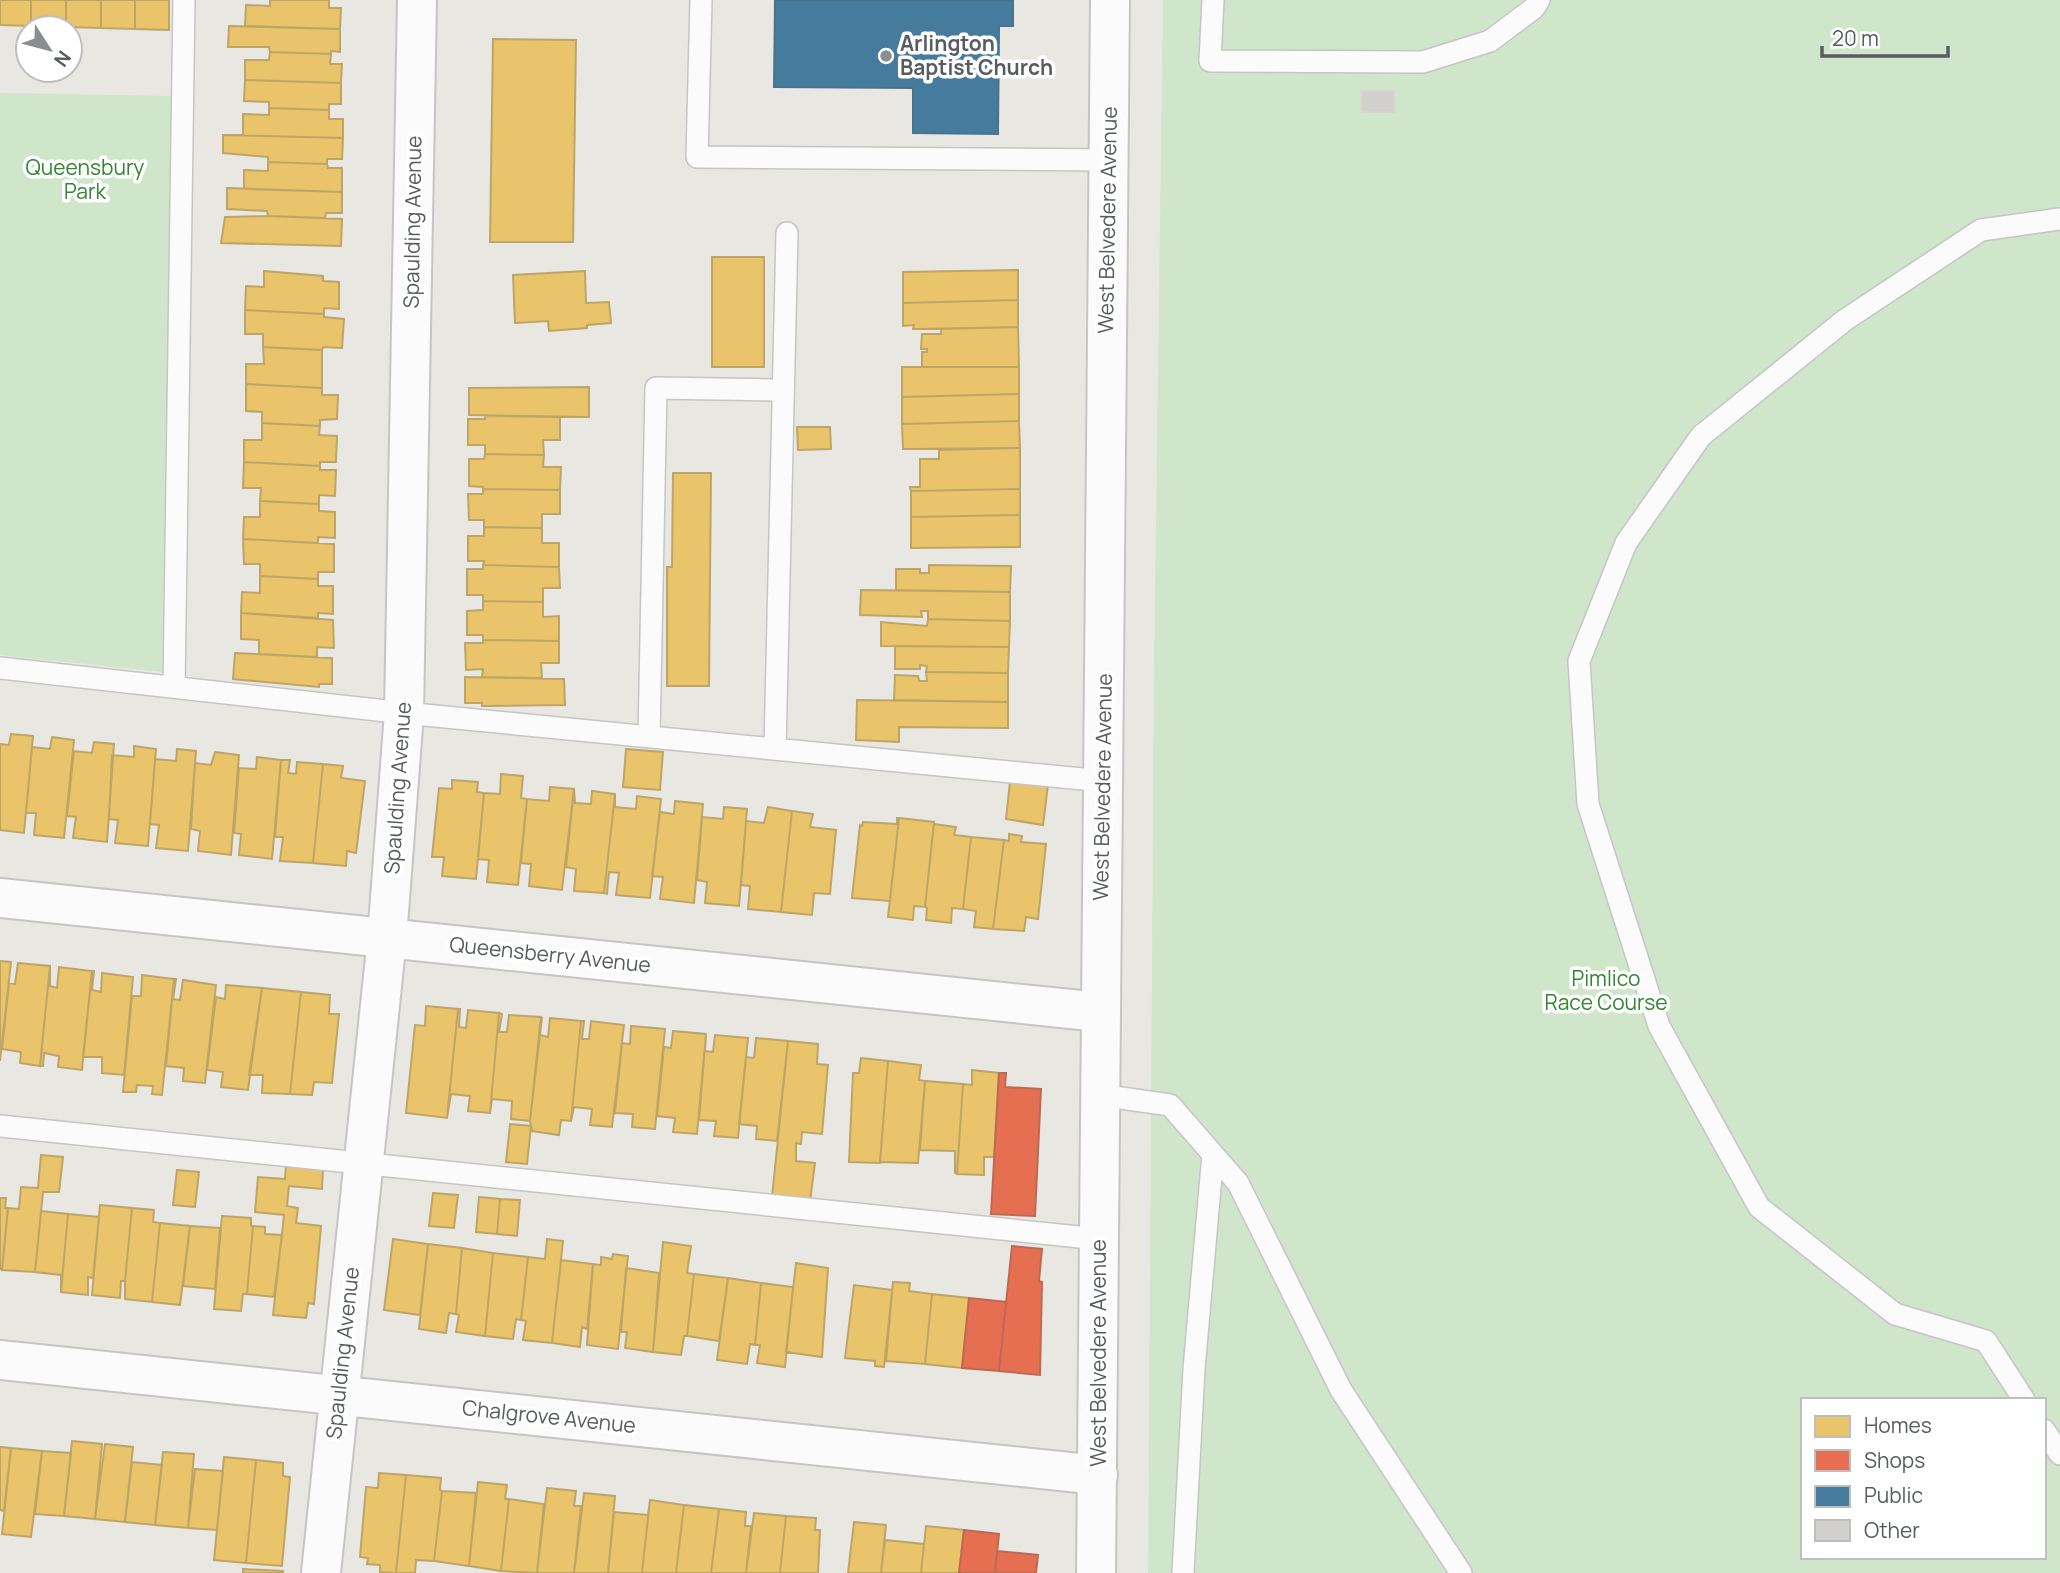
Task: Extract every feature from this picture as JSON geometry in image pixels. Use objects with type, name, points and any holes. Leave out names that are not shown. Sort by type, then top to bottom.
[{"type":"street","name":"Spaulding Avenue","points":[[321,1573],[387,939],[404,713],[417,0]]},
{"type":"street","name":"West Belvedere Avenue","points":[[1096,1573],[1110,0]]},
{"type":"street","name":"Queensberry Avenue","points":[[0,898],[1100,1012]]},
{"type":"street","name":"Chalgrove Avenue","points":[[0,1360],[1098,1475]]},
{"type":"lane","points":[[174,687],[184,0]]},
{"type":"lane","points":[[701,0],[697,157],[1109,160]]},
{"type":"lane","points":[[1213,0],[1210,61],[1423,62],[1490,41],[1534,8],[1539,0]]},
{"type":"lane","points":[[2023,1398],[1986,1341],[1895,1314],[1759,1207],[1659,1026],[1588,804],[1579,661],[1626,543],[1701,436],[1845,320],[1981,230],[2060,219]]},
{"type":"lane","points":[[775,749],[787,233]]},
{"type":"lane","points":[[649,737],[656,388],[783,390]]},
{"type":"lane","points":[[0,668],[404,713],[1103,781]]},
{"type":"lane","points":[[1100,1095],[1170,1105],[1238,1183],[1341,1390],[1461,1573]]},
{"type":"lane","points":[[0,1126],[1099,1239]]},
{"type":"lane","points":[[1183,1573],[1194,1369],[1213,1154]]},
{"type":"lane","points":[[2046,1433],[2060,1454]]},
{"type":"green space","name":"Pimlico Race Course","points":[[1163,0],[2060,0],[2060,1573],[1148,1573],[1154,673]]},
{"type":"green space","name":"Queensbury Park","points":[[0,93],[172,96],[162,672],[0,655]]},
{"type":"building: Homes","points":[[0,0],[31,0],[31,14],[14,14],[14,25],[0,25]]},
{"type":"building: Homes","points":[[31,0],[66,0],[66,14],[31,14]]},
{"type":"building: Homes","points":[[66,0],[101,0],[101,28],[84,28],[84,14],[66,14]]},
{"type":"building: Homes","points":[[101,0],[135,0],[135,29],[101,28]]},
{"type":"building: Homes","points":[[135,0],[169,0],[169,30],[135,29]]},
{"type":"building: Homes","points":[[270,0],[329,0],[329,8],[341,8],[340,29],[245,26],[246,5],[270,6]]},
{"type":"building: Homes","points":[[229,26],[340,29],[340,52],[270,52],[269,47],[228,47]]},
{"type":"building: Homes","points":[[493,39],[576,40],[573,242],[490,242]]},
{"type":"building: Homes","points":[[270,52],[331,54],[330,64],[342,64],[341,83],[245,80],[245,60],[269,60]]},
{"type":"building: Homes","points":[[245,80],[341,83],[341,104],[329,104],[329,110],[269,108],[269,102],[244,101]]},
{"type":"building: Homes","points":[[269,108],[329,110],[329,119],[343,119],[343,138],[223,135],[243,135],[243,114],[269,115]]},
{"type":"building: Homes","points":[[223,135],[343,138],[342,159],[327,159],[327,164],[268,162],[268,157],[223,153]]},
{"type":"building: Homes","points":[[268,162],[327,164],[328,168],[342,168],[342,192],[244,189],[244,170],[268,171]]},
{"type":"building: Homes","points":[[227,188],[342,192],[342,213],[326,213],[325,218],[268,216],[267,211],[227,209]]},
{"type":"building: Homes","points":[[225,217],[342,219],[341,246],[221,243]]},
{"type":"building: Homes","points":[[712,257],[764,257],[764,367],[712,367]]},
{"type":"building: Homes","points":[[1018,270],[1018,300],[903,303],[903,272]]},
{"type":"building: Homes","points":[[264,271],[323,276],[323,281],[339,282],[339,309],[324,308],[324,314],[245,310],[246,286],[264,287]]},
{"type":"building: Homes","points":[[585,271],[586,303],[609,302],[611,323],[549,331],[548,321],[515,323],[513,275]]},
{"type":"building: Homes","points":[[1018,300],[1018,327],[913,329],[914,325],[903,326],[903,303]]},
{"type":"building: Homes","points":[[245,310],[324,314],[324,317],[344,319],[342,348],[323,347],[322,350],[263,347],[263,334],[245,334]]},
{"type":"building: Homes","points":[[1018,327],[1019,367],[922,367],[922,352],[927,352],[927,349],[921,349],[922,334],[941,334],[941,329]]},
{"type":"building: Homes","points":[[263,347],[322,350],[322,388],[246,384],[246,364],[264,364]]},
{"type":"building: Homes","points":[[902,367],[1019,367],[1019,394],[902,397]]},
{"type":"building: Homes","points":[[246,384],[322,388],[322,395],[338,395],[337,419],[320,420],[320,426],[262,423],[262,412],[246,411]]},
{"type":"building: Homes","points":[[589,387],[589,417],[469,415],[469,388]]},
{"type":"building: Homes","points":[[1019,394],[1019,421],[902,424],[902,397]]},
{"type":"building: Homes","points":[[485,416],[560,417],[560,440],[543,440],[544,455],[485,454],[485,445],[468,445],[468,419],[485,419]]},
{"type":"building: Homes","points":[[1019,421],[1020,448],[903,449],[902,424]]},
{"type":"building: Homes","points":[[262,423],[320,426],[319,435],[337,436],[336,462],[320,462],[320,466],[244,462],[244,440],[262,440]]},
{"type":"building: Homes","points":[[797,427],[830,427],[831,449],[798,450]]},
{"type":"building: Homes","points":[[1020,448],[1020,489],[911,491],[910,487],[920,487],[920,459],[939,459],[939,450]]},
{"type":"building: Homes","points":[[485,454],[544,455],[543,467],[561,467],[560,490],[483,489],[469,486],[469,459],[484,459]]},
{"type":"building: Homes","points":[[244,462],[320,466],[320,470],[336,470],[335,496],[319,495],[319,504],[260,501],[261,488],[243,488]]},
{"type":"building: Homes","points":[[673,473],[711,473],[709,686],[667,686],[667,567],[672,567]]},
{"type":"building: Homes","points":[[483,489],[560,490],[560,514],[542,514],[542,528],[484,527],[484,520],[469,520],[468,494],[483,494]]},
{"type":"building: Homes","points":[[1020,489],[1020,515],[911,517],[911,491]]},
{"type":"building: Homes","points":[[260,501],[319,504],[319,511],[335,512],[335,538],[318,537],[318,543],[243,539],[244,517],[260,517]]},
{"type":"building: Homes","points":[[1020,515],[1020,547],[911,548],[911,517]]},
{"type":"building: Homes","points":[[484,527],[542,528],[542,543],[559,543],[559,567],[483,565],[484,561],[468,561],[468,536],[484,536]]},
{"type":"building: Homes","points":[[243,539],[334,544],[334,572],[318,572],[318,579],[260,576],[260,564],[244,564]]},
{"type":"building: Homes","points":[[483,565],[559,567],[560,588],[543,588],[543,602],[483,601],[483,595],[467,595],[467,569],[483,569]]},
{"type":"building: Homes","points":[[929,565],[1011,566],[1010,592],[896,590],[896,569],[920,569],[920,573],[929,573]]},
{"type":"building: Homes","points":[[260,576],[318,579],[318,586],[333,586],[333,614],[318,613],[318,618],[241,613],[242,592],[260,593]]},
{"type":"building: Homes","points":[[861,590],[1010,592],[1010,621],[928,619],[928,611],[921,611],[922,617],[860,615]]},
{"type":"building: Homes","points":[[483,601],[543,602],[543,617],[559,616],[559,641],[483,640],[483,635],[467,635],[467,611],[483,610]]},
{"type":"building: Homes","points":[[241,613],[333,620],[334,648],[317,647],[317,657],[259,654],[259,640],[241,639]]},
{"type":"building: Homes","points":[[928,619],[1010,621],[1009,647],[881,646],[881,622],[927,626]]},
{"type":"building: Homes","points":[[483,640],[559,641],[559,663],[541,663],[542,678],[482,677],[483,669],[466,670],[465,643],[483,643]]},
{"type":"building: Homes","points":[[895,646],[1009,647],[1008,673],[926,672],[927,666],[920,665],[920,669],[895,669]]},
{"type":"building: Homes","points":[[235,653],[332,658],[332,684],[319,684],[319,687],[233,679]]},
{"type":"building: Homes","points":[[926,672],[1008,673],[1008,702],[894,700],[895,675],[918,676],[919,681],[927,681]]},
{"type":"building: Homes","points":[[465,677],[564,679],[565,705],[482,706],[482,703],[465,703]]},
{"type":"building: Homes","points":[[857,700],[1008,702],[1008,728],[899,727],[899,742],[856,740]]},
{"type":"building: Homes","points":[[11,734],[33,736],[24,833],[0,830],[0,744],[9,745]]},
{"type":"building: Homes","points":[[52,737],[74,740],[64,838],[34,835],[36,813],[26,813],[32,747],[50,749]]},
{"type":"building: Homes","points":[[94,742],[114,744],[107,842],[73,838],[76,817],[67,816],[74,751],[92,753]]},
{"type":"building: Homes","points":[[134,746],[156,749],[148,846],[115,843],[118,820],[109,819],[112,755],[134,757]]},
{"type":"building: Homes","points":[[177,749],[196,751],[188,851],[156,848],[159,825],[150,824],[155,759],[176,761]]},
{"type":"building: Homes","points":[[626,749],[663,752],[660,790],[623,787]]},
{"type":"building: Homes","points":[[215,752],[239,755],[231,855],[198,851],[200,831],[191,829],[195,763],[211,765]]},
{"type":"building: Homes","points":[[257,757],[281,760],[272,859],[239,855],[241,834],[234,833],[239,768],[256,769]]},
{"type":"building: Homes","points":[[281,760],[290,760],[288,773],[296,774],[297,762],[323,764],[313,863],[280,861],[283,837],[275,837]]},
{"type":"building: Homes","points":[[323,764],[343,766],[341,778],[365,781],[356,853],[347,851],[346,866],[313,863]]},
{"type":"building: Homes","points":[[501,774],[523,776],[521,798],[527,799],[518,885],[487,882],[489,860],[478,859],[484,793],[500,794]]},
{"type":"building: Homes","points":[[452,780],[478,782],[477,792],[484,793],[476,879],[442,876],[444,857],[432,857],[439,788],[452,789]]},
{"type":"building: Homes","points":[[1010,782],[1048,785],[1043,825],[1006,819]]},
{"type":"building: Homes","points":[[550,787],[574,789],[562,890],[529,886],[531,864],[521,863],[527,799],[549,801]]},
{"type":"building: Homes","points":[[574,789],[575,803],[591,804],[592,791],[615,794],[604,893],[574,891],[576,869],[566,867]]},
{"type":"building: Homes","points":[[615,794],[615,807],[636,809],[637,796],[661,799],[650,898],[616,895],[619,873],[609,872],[607,894],[604,893]]},
{"type":"building: Homes","points":[[675,801],[703,804],[694,903],[660,899],[663,877],[652,876],[660,812],[674,814]]},
{"type":"building: Homes","points":[[724,807],[747,809],[739,906],[705,903],[707,882],[697,880],[702,817],[723,819]]},
{"type":"building: Homes","points":[[768,807],[792,811],[781,912],[748,909],[750,886],[741,885],[746,821],[764,823]]},
{"type":"building: Homes","points":[[792,811],[813,814],[810,827],[836,830],[830,894],[814,893],[812,915],[781,912]]},
{"type":"building: Homes","points":[[899,818],[890,901],[852,898],[860,825],[862,826],[863,822],[897,824]]},
{"type":"building: Homes","points":[[899,818],[934,822],[925,907],[914,906],[913,920],[888,917]]},
{"type":"building: Homes","points":[[934,824],[956,827],[954,835],[971,837],[963,909],[952,908],[951,923],[926,920]]},
{"type":"building: Homes","points":[[1009,834],[1022,836],[1021,842],[1046,844],[1038,919],[1026,917],[1024,931],[993,929],[1004,840],[1009,841]]},
{"type":"building: Homes","points":[[971,837],[1004,840],[993,929],[974,927],[976,911],[963,909]]},
{"type":"building: Homes","points":[[0,961],[11,962],[0,1061]]},
{"type":"building: Homes","points":[[18,963],[50,966],[40,1066],[20,1063],[21,1052],[2,1049],[9,983],[15,984]]},
{"type":"building: Homes","points":[[50,966],[50,986],[57,988],[59,967],[92,971],[82,1070],[58,1067],[59,1056],[44,1053],[43,1066],[40,1066]]},
{"type":"building: Homes","points":[[92,971],[92,990],[101,992],[102,973],[133,977],[124,1075],[102,1073],[102,1057],[83,1057]]},
{"type":"building: Homes","points":[[142,975],[174,979],[162,1095],[152,1094],[153,1086],[137,1085],[136,1092],[123,1092],[132,996],[141,996]]},
{"type":"building: Homes","points":[[174,979],[173,999],[180,1000],[183,980],[216,985],[205,1083],[183,1081],[184,1068],[166,1066]]},
{"type":"building: Homes","points":[[226,985],[262,988],[248,1090],[221,1087],[223,1072],[207,1070],[216,997],[225,999]]},
{"type":"building: Homes","points":[[262,988],[301,992],[290,1094],[262,1093],[263,1075],[249,1075]]},
{"type":"building: Homes","points":[[301,992],[330,995],[329,1014],[339,1014],[332,1083],[314,1082],[312,1095],[290,1094]]},
{"type":"building: Homes","points":[[426,1006],[458,1009],[447,1118],[406,1113],[415,1025],[425,1026]]},
{"type":"building: Homes","points":[[458,1009],[459,1027],[466,1028],[468,1010],[499,1013],[490,1113],[468,1111],[470,1096],[451,1094],[447,1118]]},
{"type":"building: Homes","points":[[499,1013],[502,1014],[499,1032],[507,1032],[509,1015],[541,1017],[530,1121],[511,1119],[512,1101],[492,1099],[490,1113]]},
{"type":"building: Homes","points":[[542,1017],[540,1035],[548,1037],[550,1018],[581,1021],[571,1121],[561,1120],[559,1135],[532,1131],[530,1121]]},
{"type":"building: Homes","points":[[581,1021],[584,1021],[582,1039],[589,1039],[591,1021],[624,1025],[612,1127],[590,1125],[592,1109],[574,1107],[571,1121]]},
{"type":"building: Homes","points":[[631,1026],[665,1029],[655,1129],[632,1127],[633,1114],[615,1113],[622,1043],[630,1044]]},
{"type":"building: Homes","points":[[673,1031],[706,1034],[697,1134],[673,1132],[675,1118],[657,1116],[664,1047],[671,1048]]},
{"type":"building: Homes","points":[[706,1034],[705,1051],[713,1052],[715,1035],[748,1038],[738,1138],[714,1136],[716,1121],[699,1120]]},
{"type":"building: Homes","points":[[756,1038],[788,1041],[777,1141],[756,1139],[757,1126],[739,1124],[746,1057],[754,1058]]},
{"type":"building: Homes","points":[[788,1041],[818,1044],[817,1064],[828,1065],[822,1134],[802,1132],[801,1144],[796,1143],[796,1161],[815,1163],[810,1202],[772,1197]]},
{"type":"building: Homes","points":[[861,1058],[888,1061],[880,1163],[849,1162],[853,1073],[859,1073]]},
{"type":"building: Homes","points":[[888,1061],[921,1065],[919,1080],[925,1081],[918,1163],[880,1162]]},
{"type":"building: Homes","points":[[972,1070],[999,1073],[994,1157],[984,1157],[984,1175],[957,1174],[963,1084],[972,1085]]},
{"type":"building: Homes","points":[[925,1081],[963,1084],[957,1174],[955,1151],[920,1150]]},
{"type":"building: Homes","points":[[510,1124],[531,1126],[527,1164],[506,1162]]},
{"type":"building: Homes","points":[[41,1155],[63,1157],[59,1192],[43,1192],[35,1272],[2,1270],[8,1208],[19,1209],[21,1187],[38,1188]]},
{"type":"building: Homes","points":[[286,1166],[323,1169],[322,1189],[289,1186],[287,1206],[298,1208],[296,1223],[321,1226],[314,1304],[308,1303],[306,1318],[273,1315],[284,1215],[255,1212],[258,1177],[285,1179]]},
{"type":"building: Homes","points":[[177,1170],[199,1172],[195,1207],[173,1205]]},
{"type":"building: Homes","points":[[433,1193],[458,1195],[454,1228],[429,1226]]},
{"type":"building: Homes","points":[[479,1197],[500,1199],[497,1234],[476,1232]]},
{"type":"building: Homes","points":[[0,1198],[6,1198],[5,1208],[8,1208],[2,1270],[0,1269]]},
{"type":"building: Homes","points":[[500,1199],[520,1200],[517,1236],[497,1234]]},
{"type":"building: Homes","points":[[100,1205],[132,1208],[125,1281],[121,1281],[120,1298],[92,1295]]},
{"type":"building: Homes","points":[[132,1208],[154,1210],[153,1222],[160,1223],[152,1302],[125,1299]]},
{"type":"building: Homes","points":[[41,1211],[68,1214],[61,1292],[61,1275],[35,1272]]},
{"type":"building: Homes","points":[[68,1214],[99,1217],[93,1278],[88,1277],[88,1295],[61,1292]]},
{"type":"building: Homes","points":[[222,1216],[251,1218],[253,1226],[247,1294],[243,1294],[241,1311],[214,1309]]},
{"type":"building: Homes","points":[[160,1223],[190,1226],[180,1305],[152,1302]]},
{"type":"building: Homes","points":[[190,1226],[220,1228],[215,1289],[183,1286]]},
{"type":"building: Homes","points":[[253,1226],[265,1227],[265,1234],[282,1235],[274,1297],[247,1294]]},
{"type":"building: Homes","points":[[393,1239],[428,1244],[420,1315],[384,1310]]},
{"type":"building: Homes","points":[[547,1239],[563,1241],[552,1343],[523,1340],[526,1321],[521,1320],[528,1257],[545,1259]]},
{"type":"building: Homes","points":[[663,1242],[691,1246],[687,1273],[694,1274],[687,1336],[684,1336],[681,1355],[653,1352]]},
{"type":"building: Homes","points":[[428,1244],[462,1248],[456,1314],[449,1313],[446,1333],[419,1329]]},
{"type":"building: Homes","points":[[462,1248],[493,1253],[485,1336],[456,1332]]},
{"type":"building: Homes","points":[[493,1253],[528,1257],[521,1320],[516,1319],[513,1339],[485,1336]]},
{"type":"building: Homes","points":[[613,1254],[628,1256],[618,1349],[587,1345],[593,1264],[601,1265],[601,1257],[612,1259]]},
{"type":"building: Homes","points":[[561,1260],[593,1264],[587,1329],[582,1327],[580,1347],[552,1343]]},
{"type":"building: Homes","points":[[796,1263],[828,1268],[822,1357],[786,1352]]},
{"type":"building: Homes","points":[[626,1268],[659,1273],[653,1352],[625,1348],[627,1332],[621,1332]]},
{"type":"building: Homes","points":[[694,1274],[728,1278],[719,1341],[687,1336]]},
{"type":"building: Homes","points":[[728,1278],[761,1283],[755,1345],[750,1344],[747,1364],[717,1360]]},
{"type":"building: Homes","points":[[893,1282],[884,1367],[875,1366],[875,1361],[845,1358],[854,1285],[892,1290]]},
{"type":"building: Homes","points":[[893,1282],[910,1283],[909,1291],[932,1294],[925,1364],[886,1361]]},
{"type":"building: Homes","points":[[761,1283],[793,1287],[785,1367],[757,1363],[760,1345],[755,1345]]},
{"type":"building: Homes","points":[[932,1294],[969,1298],[962,1368],[925,1364]]},
{"type":"building: Homes","points":[[72,1441],[102,1444],[95,1519],[64,1516]]},
{"type":"building: Homes","points":[[105,1444],[133,1447],[125,1522],[95,1519]]},
{"type":"building: Homes","points":[[0,1447],[11,1448],[4,1511],[0,1510]]},
{"type":"building: Homes","points":[[11,1448],[42,1451],[31,1537],[2,1534]]},
{"type":"building: Homes","points":[[42,1451],[71,1453],[64,1516],[35,1514]]},
{"type":"building: Homes","points":[[163,1452],[194,1454],[188,1528],[155,1525]]},
{"type":"building: Homes","points":[[224,1457],[256,1460],[246,1563],[214,1560]]},
{"type":"building: Homes","points":[[256,1460],[283,1463],[283,1476],[290,1477],[282,1566],[246,1563]]},
{"type":"building: Homes","points":[[132,1462],[162,1465],[155,1525],[125,1522]]},
{"type":"building: Homes","points":[[195,1469],[223,1471],[217,1530],[188,1528]]},
{"type":"building: Homes","points":[[379,1473],[406,1475],[396,1573],[380,1572],[380,1565],[367,1564],[368,1558],[360,1557],[366,1487],[378,1488]]},
{"type":"building: Homes","points":[[406,1475],[441,1478],[442,1491],[434,1561],[416,1560],[415,1573],[396,1573]]},
{"type":"building: Homes","points":[[478,1482],[507,1485],[505,1499],[509,1499],[501,1571],[469,1566]]},
{"type":"building: Homes","points":[[547,1488],[576,1491],[574,1506],[581,1506],[574,1573],[537,1573]]},
{"type":"building: Homes","points":[[442,1491],[476,1493],[469,1566],[434,1561]]},
{"type":"building: Homes","points":[[584,1493],[615,1496],[608,1573],[574,1573]]},
{"type":"building: Homes","points":[[509,1499],[544,1504],[537,1573],[501,1571]]},
{"type":"building: Homes","points":[[650,1500],[684,1505],[676,1573],[642,1573]]},
{"type":"building: Homes","points":[[650,1500],[642,1573],[608,1573],[614,1512],[648,1515]]},
{"type":"building: Homes","points":[[684,1505],[719,1509],[711,1573],[676,1573]]},
{"type":"building: Homes","points":[[719,1509],[746,1512],[745,1526],[751,1526],[746,1573],[711,1573]]},
{"type":"building: Homes","points":[[754,1513],[786,1516],[780,1573],[746,1573]]},
{"type":"building: Homes","points":[[786,1516],[816,1518],[815,1530],[820,1530],[818,1573],[780,1573]]},
{"type":"building: Homes","points":[[854,1522],[886,1525],[881,1573],[848,1573]]},
{"type":"building: Homes","points":[[926,1526],[964,1530],[959,1573],[921,1573]]},
{"type":"building: Homes","points":[[885,1540],[924,1544],[921,1573],[881,1573]]},
{"type":"building: Homes","points":[[243,1569],[283,1571],[283,1573],[243,1573]]},
{"type":"building: Shops","points":[[999,1073],[1006,1073],[1005,1087],[1041,1089],[1035,1216],[991,1214]]},
{"type":"building: Shops","points":[[1012,1246],[1042,1249],[1039,1281],[1042,1282],[1040,1375],[999,1371]]},
{"type":"building: Shops","points":[[969,1298],[1006,1302],[999,1371],[962,1368]]},
{"type":"building: Shops","points":[[964,1530],[999,1534],[995,1573],[959,1573]]},
{"type":"building: Shops","points":[[997,1551],[1038,1555],[1036,1573],[995,1573]]},
{"type":"building: Public","name":"Arlington Baptist Church","points":[[775,0],[1013,0],[1013,26],[999,26],[998,134],[913,133],[913,88],[774,87]]},
{"type":"building: Other","points":[[1361,91],[1394,91],[1394,112],[1362,112]]},
{"type":"place","name":"Arlington Baptist Church","points":[[886,56]]}]
